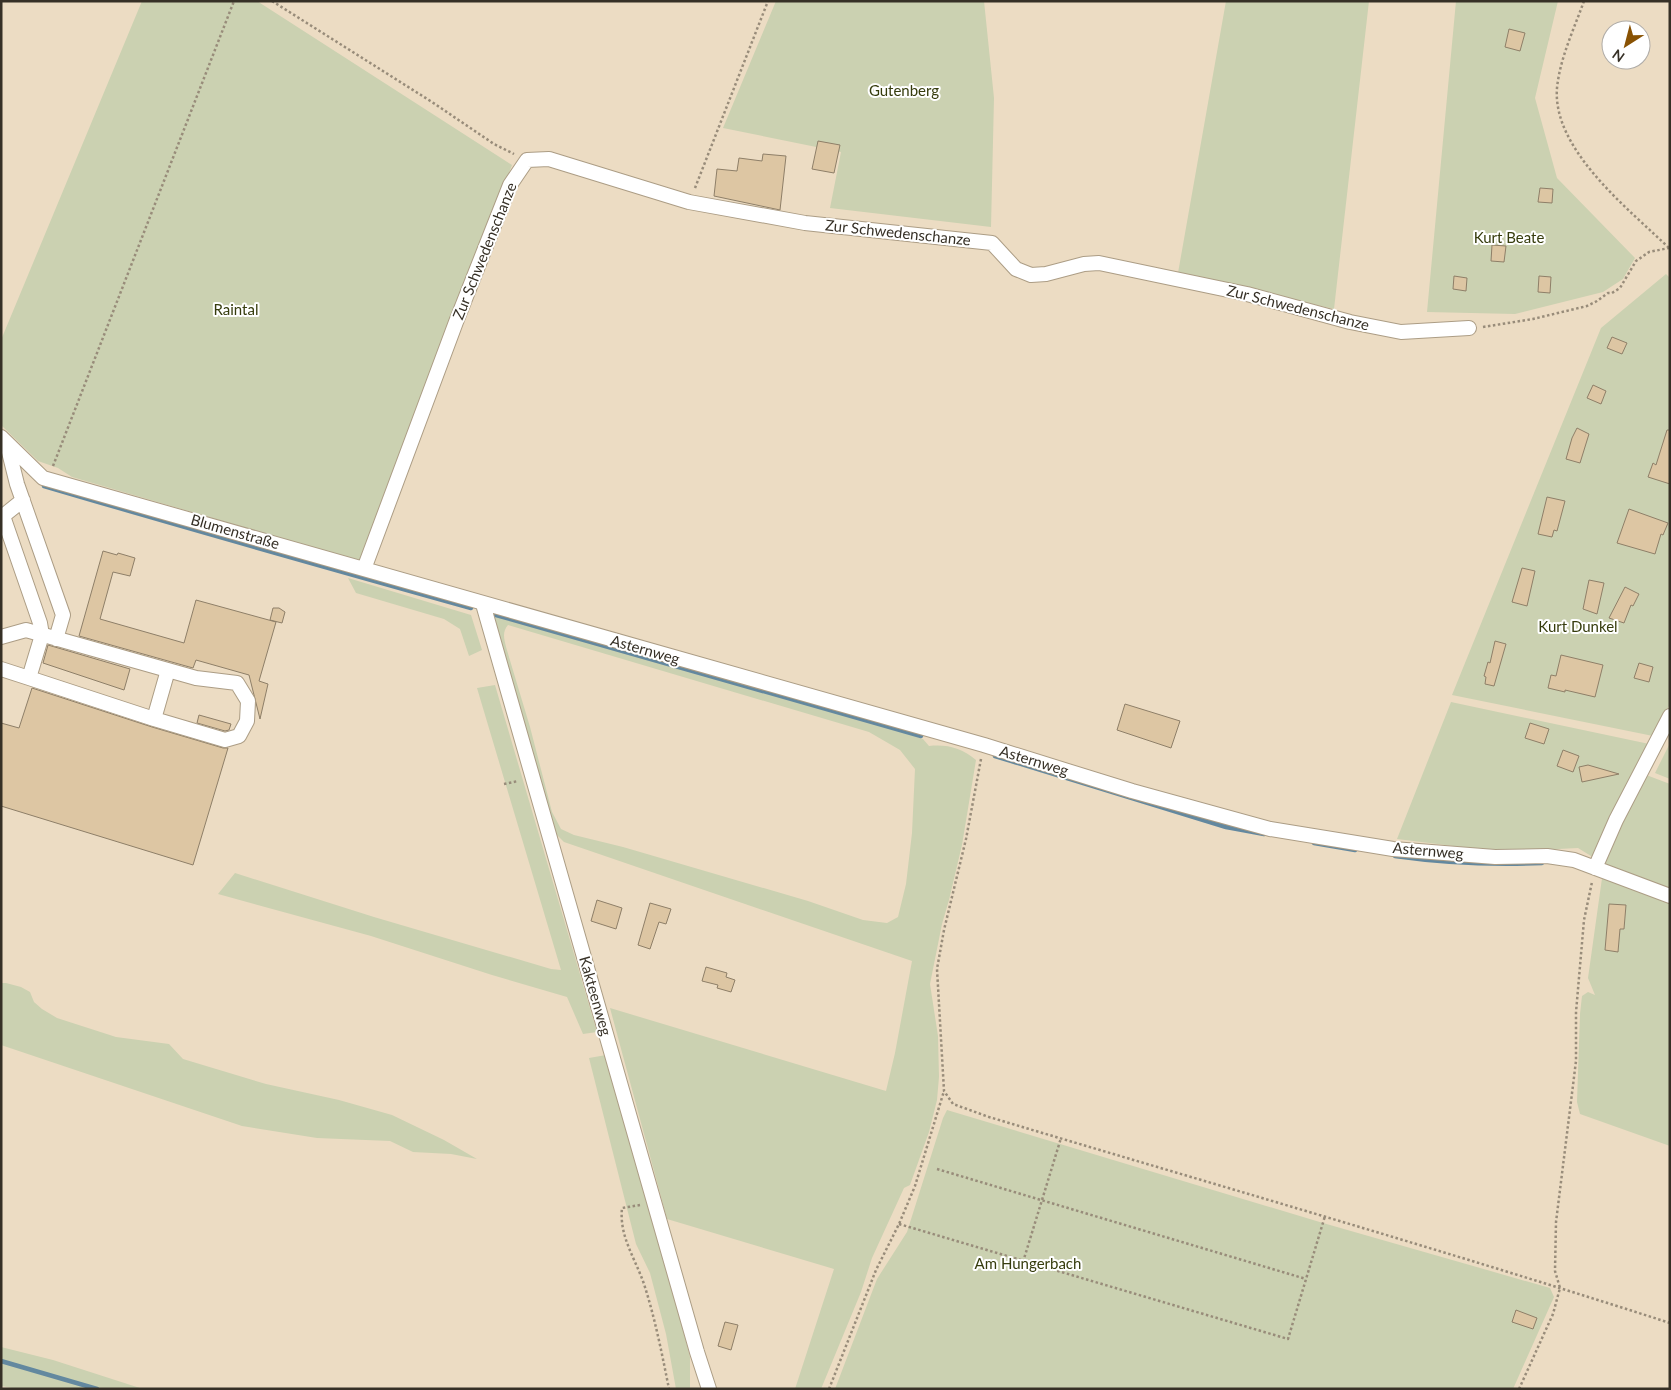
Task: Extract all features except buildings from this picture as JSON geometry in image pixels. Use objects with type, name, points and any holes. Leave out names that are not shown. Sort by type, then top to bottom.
[{"type":"street","name":"Zur Schwedenschanze","points":[[364,569],[456,322],[510,185],[527,160],[549,159],[690,202],[805,223],[992,243],[1016,270],[1031,275],[1046,274],[1084,264],[1099,263],[1247,294],[1350,322],[1401,332],[1469,328]]},
{"type":"street","name":"Blumenstraße","points":[[4,440],[43,478],[483,604]]},
{"type":"street","points":[[1,456],[4,440]]},
{"type":"street","points":[[4,440],[17,484],[63,615],[56,639]]},
{"type":"street","points":[[23,500],[3,516],[40,623],[42,635],[29,678]]},
{"type":"street","name":"Asternweg","points":[[483,604],[984,745],[1132,791],[1270,829],[1393,849],[1495,857],[1547,856],[1574,860],[1670,896]]},
{"type":"street","name":"Kakteenweg","points":[[483,604],[654,1204],[709,1389]]},
{"type":"street","points":[[1,637],[26,630],[196,678],[237,683],[248,702],[247,721],[239,736],[226,740],[1,669]]},
{"type":"street","points":[[154,718],[168,670]]},
{"type":"street","points":[[1595,868],[1616,820],[1670,716]]},
{"type":"path","points":[[43,478],[51,472],[234,1]]},
{"type":"path","points":[[272,1],[432,102],[494,144],[527,160]]},
{"type":"path","points":[[690,202],[768,1]]},
{"type":"path","points":[[1584,1],[1564,57],[1557,90],[1560,115],[1569,138],[1582,160],[1621,204],[1669,248]]},
{"type":"path","points":[[1469,328],[1533,319],[1587,306],[1620,288],[1636,261],[1649,252],[1669,248]]},
{"type":"path","points":[[829,1389],[876,1270],[915,1186],[944,1091],[937,969],[944,930],[966,839],[984,745]]},
{"type":"path","points":[[1519,1389],[1553,1314],[1560,1288],[1555,1271],[1556,1222],[1576,1060],[1576,1012],[1584,920],[1595,868]]},
{"type":"path","points":[[944,1091],[953,1104],[989,1117],[1214,1185],[1325,1216],[1670,1323]]},
{"type":"path","points":[[1023,1262],[1061,1138]]},
{"type":"path","points":[[937,1169],[1306,1278]]},
{"type":"path","points":[[654,1204],[622,1208],[621,1219],[622,1231],[644,1285],[660,1343],[669,1389]]},
{"type":"path","points":[[899,1224],[1288,1339],[1325,1216]]},
{"type":"green space","name":"Raintal","points":[[142,1],[257,1],[512,165],[359,561],[72,477],[58,468],[38,461],[1,425],[1,340]]},
{"type":"green space","name":"Gutenberg","points":[[776,1],[984,1],[994,98],[991,227],[830,208],[841,152],[723,128]]},
{"type":"green space","points":[[1226,1],[1369,1],[1334,309],[1178,273]]},
{"type":"green space","name":"Kurt Beate","points":[[1456,1],[1558,1],[1535,98],[1557,178],[1635,258],[1623,279],[1603,292],[1515,314],[1427,312]]},
{"type":"green space","name":"Kurt Dunkel","points":[[1666,274],[1670,278],[1670,704],[1653,736],[1452,695],[1601,328]]},
{"type":"green space","points":[[348,578],[471,615],[482,650],[469,656],[460,629],[444,619],[356,593]]},
{"type":"green space","points":[[500,614],[575,639],[690,670],[903,732],[923,739],[929,746],[954,748],[965,752],[976,760],[962,845],[942,924],[930,984],[938,1036],[939,1077],[937,1100],[929,1132],[910,1185],[904,1188],[872,1258],[861,1292],[821,1389],[795,1389],[834,1269],[667,1219],[610,1008],[886,1091],[912,961],[564,842],[552,830],[493,624],[494,616]],"holes":[[[508,625],[869,732],[900,750],[915,769],[912,833],[906,884],[898,917],[887,923],[863,920],[808,901],[623,847],[574,835],[561,829],[552,812],[530,727],[506,647],[504,633]]]},
{"type":"green space","points":[[495,685],[597,1032],[583,1034],[567,997],[371,936],[218,894],[235,873],[374,917],[551,969],[561,970],[477,688]]},
{"type":"green space","points":[[1451,702],[1654,745],[1641,773],[1670,784],[1670,1146],[1580,1114],[1577,1102],[1582,996],[1588,992],[1595,995],[1588,978],[1604,864],[1578,848],[1502,852],[1397,839]]},
{"type":"green space","points":[[1670,743],[1670,779],[1655,773]]},
{"type":"green space","points":[[1,983],[21,987],[30,992],[34,1002],[57,1018],[116,1037],[169,1044],[183,1059],[266,1084],[339,1100],[392,1115],[444,1140],[477,1159],[451,1154],[413,1152],[390,1141],[317,1138],[242,1126],[1,1045]]},
{"type":"green space","points":[[606,1055],[651,1207],[690,1357],[690,1389],[676,1389],[666,1334],[650,1273],[636,1244],[589,1058]]},
{"type":"green space","name":"Am Hungerbach","points":[[947,1110],[1323,1223],[1550,1288],[1554,1297],[1513,1389],[835,1389],[877,1279],[907,1232]]},
{"type":"green space","points":[[1,1347],[53,1360],[143,1389],[17,1389],[1,1386]]},
{"type":"waterway","points":[[44,486],[471,608]]},
{"type":"waterway","points":[[496,615],[921,736]]},
{"type":"waterway","points":[[995,756],[1226,827],[1264,834]]},
{"type":"waterway","points":[[1314,843],[1355,850]]},
{"type":"waterway","points":[[1395,856],[1468,863],[1542,863]]},
{"type":"waterway","points":[[1,1361],[97,1389]]}]
